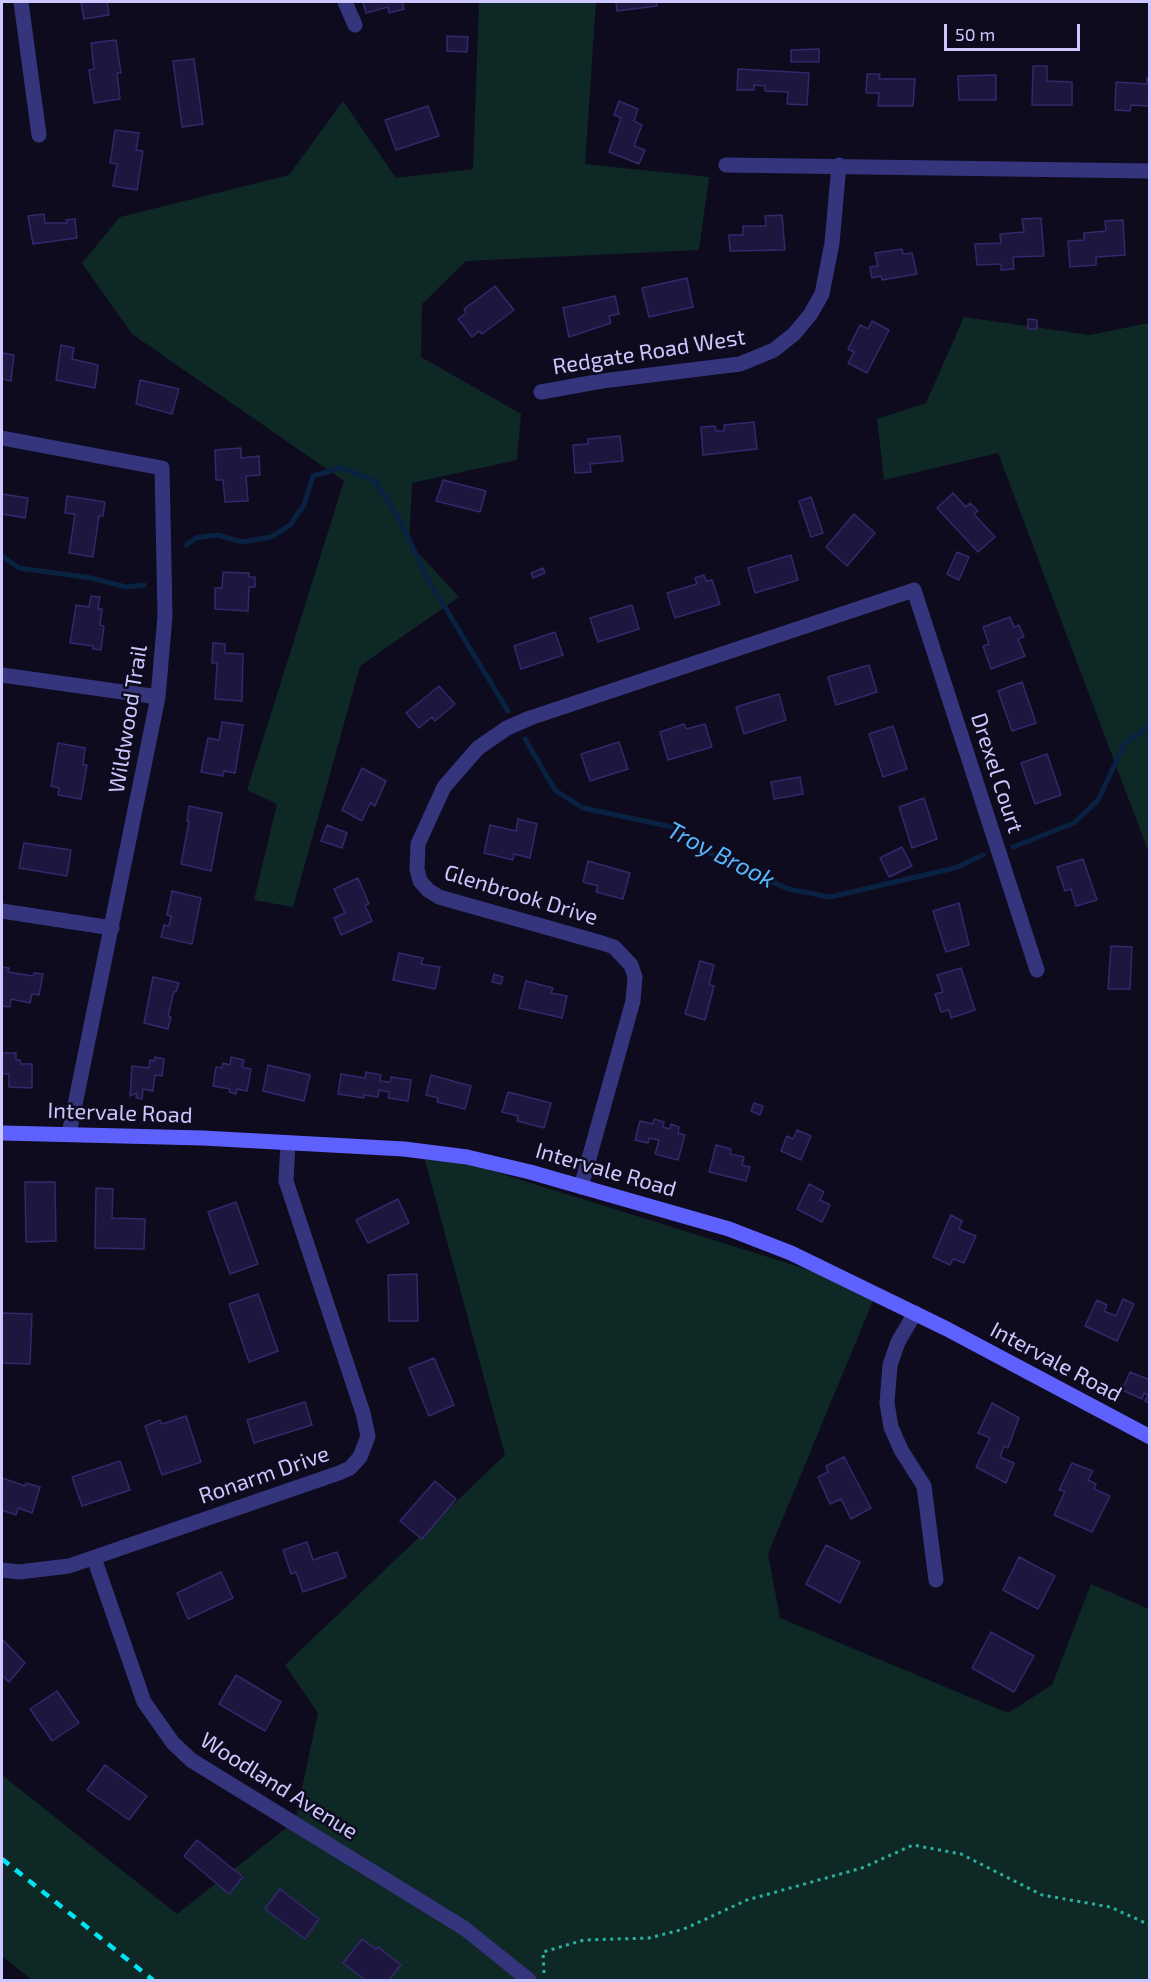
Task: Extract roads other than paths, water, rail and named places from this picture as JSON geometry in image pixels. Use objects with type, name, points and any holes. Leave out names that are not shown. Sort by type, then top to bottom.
[{"type":"street","points":[[21,2],[39,135]]},
{"type":"street","points":[[345,2],[355,25]]},
{"type":"street","points":[[726,165],[1149,171]]},
{"type":"street","name":"Redgate Road West","points":[[541,392],[602,381],[740,364],[774,350],[804,322],[822,294],[832,243],[839,165]]},
{"type":"street","name":"Wildwood Trail","points":[[2,438],[162,468],[165,616],[158,697],[69,1134]]},
{"type":"street","name":"Drexel Court","points":[[914,590],[1037,970]]},
{"type":"street","name":"Glenbrook Drive","points":[[581,1187],[633,1001],[635,976],[631,965],[614,947],[458,903],[428,890],[420,880],[417,869],[418,844],[444,787],[478,748],[507,728],[525,720],[914,590]]},
{"type":"street","points":[[2,675],[158,697]]},
{"type":"street","points":[[2,911],[112,928]]},
{"type":"street","name":"Intervale Road","points":[[2,1132],[288,1143],[404,1149],[467,1156],[729,1228],[791,1253],[915,1313],[1149,1437]]},
{"type":"street","name":"Ronarm Drive","points":[[2,1570],[19,1572],[49,1570],[94,1558],[339,1473],[350,1468],[365,1448],[368,1436],[363,1413],[286,1181],[288,1143]]},
{"type":"street","points":[[915,1313],[898,1342],[890,1365],[887,1402],[891,1427],[901,1450],[924,1486],[936,1580]]},
{"type":"street","name":"Woodland Avenue","points":[[94,1558],[144,1702],[172,1743],[191,1760],[464,1928],[530,1980]]},
{"type":"waterway","name":"Troy Brook","points":[[186,545],[196,538],[218,535],[242,542],[271,537],[290,525],[304,505],[313,476],[341,468],[375,481],[398,517],[429,581],[508,711]]},
{"type":"waterway","name":"Troy Brook","points":[[2,556],[19,568],[91,578],[126,587],[144,585]]},
{"type":"waterway","name":"Troy Brook","points":[[1013,847],[1074,823],[1098,800],[1125,743],[1150,726]]},
{"type":"waterway","name":"Troy Brook","points":[[525,739],[555,790],[583,808],[677,828],[698,848],[788,889],[830,897],[955,868],[983,855]]},
{"type":"railway","points":[[2,1859],[153,1980]]}]
